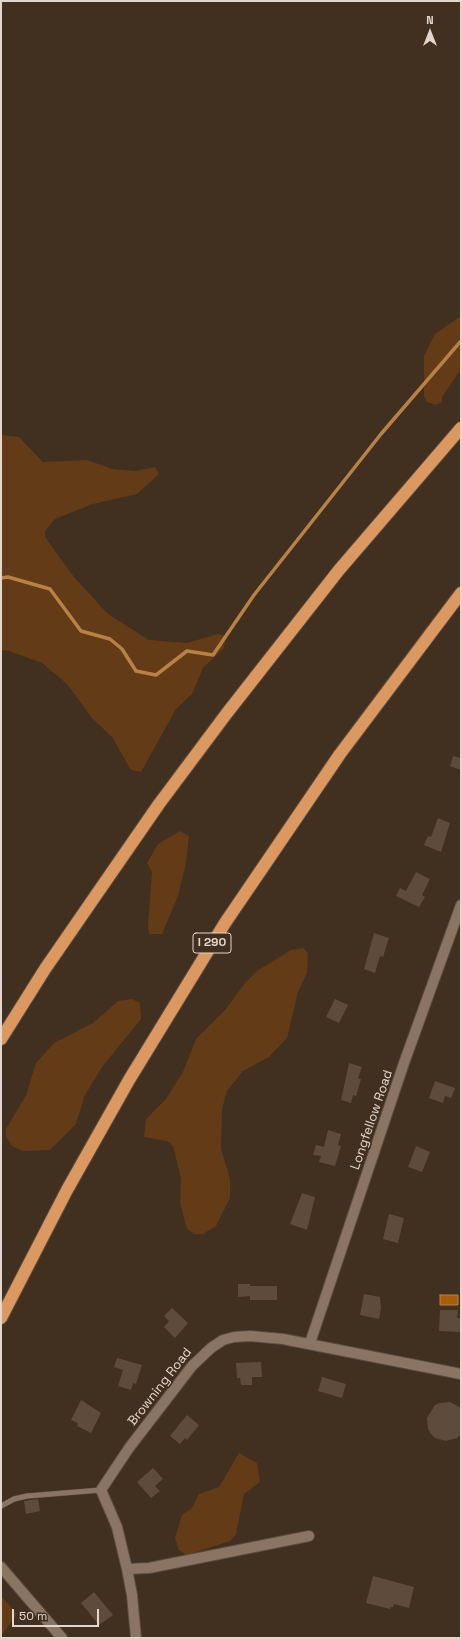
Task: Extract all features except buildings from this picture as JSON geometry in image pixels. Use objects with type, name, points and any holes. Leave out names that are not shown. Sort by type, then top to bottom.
[{"type":"highway","points":[[1,1039],[45,969],[98,892],[159,804],[223,718],[349,558],[461,428]]},
{"type":"highway","name":"I 290","points":[[1,1318],[67,1190],[125,1087],[220,930],[340,754],[461,592]]},
{"type":"street","name":"Longfellow Road","points":[[310,1343],[404,1063],[461,905]]},
{"type":"street","name":"Browning Road","points":[[101,1490],[129,1448],[192,1366],[210,1348],[223,1340],[240,1336],[283,1339],[310,1343],[461,1374]]},
{"type":"street","points":[[101,1490],[117,1528],[127,1569],[132,1595],[136,1638]]},
{"type":"street","points":[[127,1569],[149,1568],[309,1536]]},
{"type":"street","points":[[1,1567],[62,1638]]},
{"type":"lane","points":[[1,1506],[14,1499],[27,1496],[101,1490]]},
{"type":"shaded area","points":[[461,316],[461,369],[442,397],[442,402],[436,405],[427,402],[424,396],[424,356],[435,334]]},
{"type":"shaded area","points":[[1,435],[19,437],[43,462],[87,460],[113,469],[136,471],[155,467],[159,474],[137,494],[93,504],[55,519],[45,531],[45,537],[74,577],[108,614],[149,640],[187,643],[218,634],[226,636],[224,648],[203,668],[192,694],[176,709],[141,772],[131,770],[112,737],[92,718],[67,684],[42,663],[9,651],[1,650]]},
{"type":"shaded area","points":[[180,831],[189,836],[186,863],[178,896],[162,934],[149,934],[148,925],[152,872],[147,863],[158,844]]},
{"type":"shaded area","points":[[303,948],[308,953],[307,973],[298,992],[287,1038],[269,1057],[243,1071],[227,1091],[222,1109],[221,1149],[230,1179],[230,1198],[216,1226],[203,1234],[194,1234],[187,1229],[180,1203],[181,1178],[173,1146],[167,1141],[144,1137],[146,1119],[166,1099],[183,1072],[196,1039],[226,1009],[245,983],[257,971],[291,950]]},
{"type":"shaded area","points":[[132,999],[140,1003],[141,1019],[102,1067],[85,1095],[76,1124],[50,1150],[23,1151],[12,1146],[6,1137],[6,1129],[26,1095],[36,1063],[54,1043],[93,1023],[118,1001]]},
{"type":"shaded area","points":[[440,1295],[458,1295],[458,1305],[440,1305]]},
{"type":"shaded area","points":[[239,1453],[257,1463],[260,1482],[244,1494],[236,1534],[230,1541],[187,1555],[179,1550],[175,1538],[182,1515],[192,1508],[199,1494],[219,1487]]},
{"type":"shaded area","points":[[1,1596],[17,1614],[1,1636]]},
{"type":"waterway","points":[[1,578],[8,577],[50,589],[81,631],[110,639],[122,649],[136,671],[156,675],[187,651],[213,655],[254,595],[381,434],[461,341]]}]
